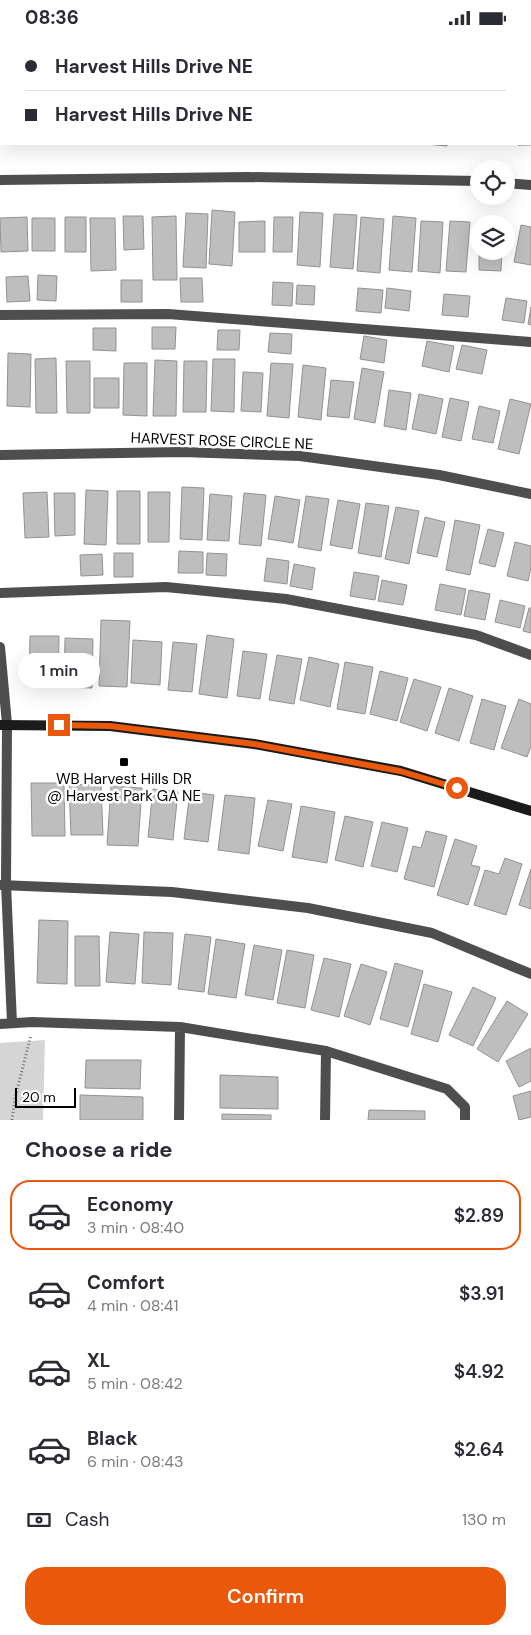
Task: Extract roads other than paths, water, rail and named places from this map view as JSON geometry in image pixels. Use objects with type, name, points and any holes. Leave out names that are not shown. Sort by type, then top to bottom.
[{"type":"street","points":[[0,180],[248,177],[470,181]]},
{"type":"street","points":[[515,184],[531,185]]},
{"type":"street","points":[[0,315],[168,314],[531,342]]},
{"type":"street","name":"HARVEST ROSE CIRCLE NE","points":[[0,455],[182,452],[300,456],[439,475],[531,494]]},
{"type":"street","points":[[0,593],[166,587],[286,599],[476,635],[531,655]]},
{"type":"street","points":[[0,647],[4,725],[3,884],[12,1023]]},
{"type":"street","points":[[4,725],[110,726],[254,744],[400,771],[531,811]]},
{"type":"street","points":[[3,884],[172,892],[308,908],[432,933],[531,974]]},
{"type":"street","points":[[0,1024],[32,1022],[180,1027],[326,1051],[446,1089],[465,1107],[465,1120]]},
{"type":"street","points":[[179,1120],[180,1027]]},
{"type":"street","points":[[326,1051],[326,1120]]},
{"type":"place","name":"WB Harvest Hills DR @ Harvest Park GA NE","points":[[124,762]]}]
